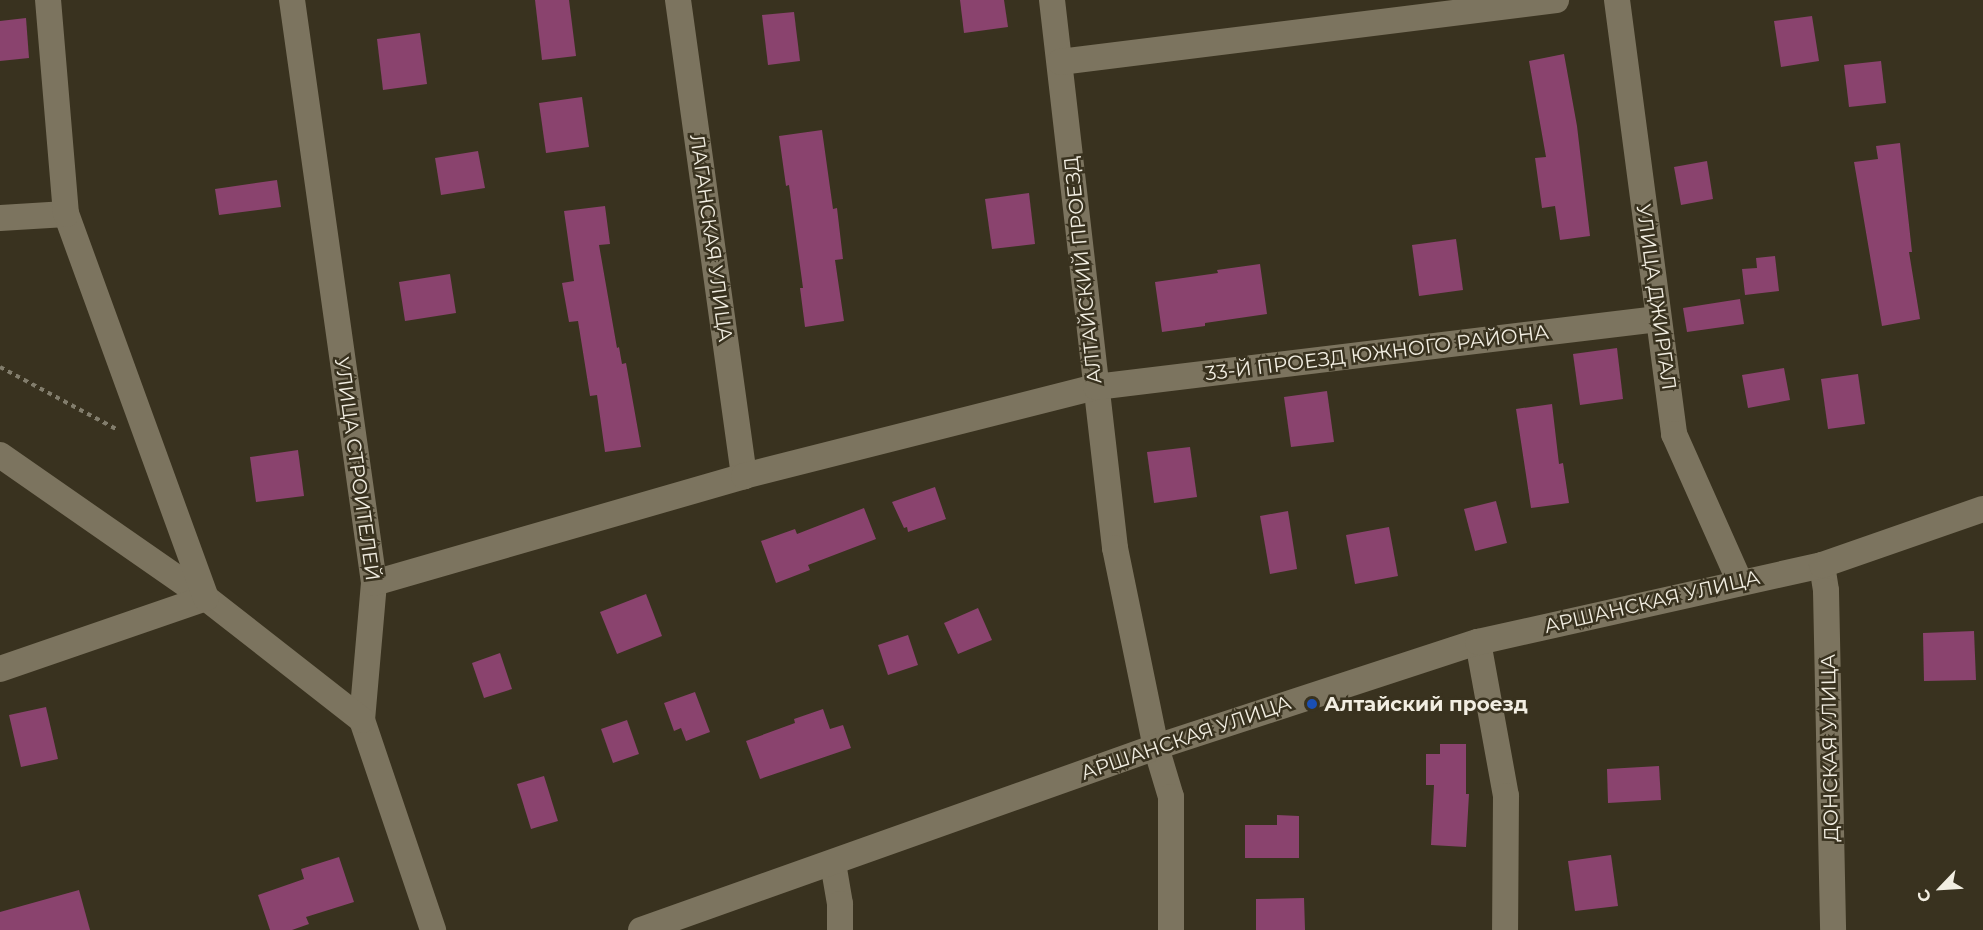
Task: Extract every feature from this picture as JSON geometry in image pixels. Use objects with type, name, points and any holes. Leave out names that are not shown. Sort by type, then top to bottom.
[{"type":"street","points":[[48,0],[66,214],[206,598]]},
{"type":"street","name":"УЛИЦА СТРОИТЕЛЕЙ","points":[[292,0],[374,584],[362,720],[433,930]]},
{"type":"street","name":"ЛАГАНСКАЯ УЛИЦА","points":[[678,0],[744,476]]},
{"type":"street","name":"АЛТАЙСКИЙ ПРОЕЗД","points":[[1052,0],[1115,549],[1156,747],[1171,797],[1172,930]]},
{"type":"street","points":[[1060,62],[1556,0]]},
{"type":"street","name":"УЛИЦА ДЖИРГАЛ","points":[[1617,0],[1674,434],[1740,582]]},
{"type":"street","points":[[0,218],[66,214]]},
{"type":"street","name":"33-Й ПРОЕЗД ЮЖНОГО РАЙОНА","points":[[1096,387],[1658,319]]},
{"type":"street","points":[[374,584],[744,476],[1096,387]]},
{"type":"street","points":[[0,455],[206,598],[362,720]]},
{"type":"street","name":"АРШАНСКАЯ УЛИЦА","points":[[641,930],[1156,747],[1478,642],[1740,582],[1822,566],[1983,509]]},
{"type":"street","name":"ДОНСКАЯ УЛИЦА","points":[[1822,566],[1826,613],[1833,930]]},
{"type":"street","points":[[0,669],[206,598]]},
{"type":"street","points":[[1478,642],[1506,796],[1505,930]]},
{"type":"street","points":[[833,863],[840,904],[840,930]]},
{"type":"path","points":[[0,367],[151,447]]},
{"type":"building","points":[[535,0],[569,0],[576,56],[542,60]]},
{"type":"building","points":[[960,0],[1004,0],[1008,27],[964,33]]},
{"type":"building","points":[[794,12],[800,61],[768,65],[762,15]]},
{"type":"building","points":[[1812,16],[1819,61],[1781,67],[1774,21]]},
{"type":"building","points":[[26,18],[29,58],[0,61],[0,21]]},
{"type":"building","points":[[420,33],[427,84],[383,90],[377,39]]},
{"type":"building","points":[[1564,54],[1577,126],[1590,236],[1560,240],[1555,206],[1542,208],[1535,158],[1546,157],[1529,61]]},
{"type":"building","points":[[1881,61],[1886,103],[1849,107],[1844,65]]},
{"type":"building","points":[[582,97],[589,147],[546,153],[539,103]]},
{"type":"building","points":[[822,130],[833,209],[837,208],[843,259],[835,260],[844,321],[805,327],[800,288],[803,288],[789,185],[786,186],[779,136]]},
{"type":"building","points":[[1900,143],[1912,252],[1909,252],[1920,319],[1882,326],[1854,162],[1878,159],[1876,146]]},
{"type":"building","points":[[478,151],[485,188],[441,195],[435,158]]},
{"type":"building","points":[[1707,161],[1713,199],[1681,205],[1674,167]]},
{"type":"building","points":[[277,180],[281,207],[219,215],[215,189]]},
{"type":"building","points":[[1029,193],[1035,244],[992,249],[985,199]]},
{"type":"building","points":[[605,206],[610,244],[599,245],[617,348],[619,347],[622,364],[626,363],[641,447],[605,452],[597,395],[590,396],[578,321],[569,322],[562,283],[574,281],[564,211]]},
{"type":"building","points":[[1456,239],[1463,290],[1419,296],[1412,245]]},
{"type":"building","points":[[1775,256],[1779,291],[1745,295],[1742,269],[1757,268],[1756,258]]},
{"type":"building","points":[[1260,264],[1267,314],[1162,332],[1155,282]]},
{"type":"building","points":[[450,274],[456,313],[405,321],[399,282]]},
{"type":"building","points":[[1740,299],[1744,324],[1687,332],[1683,308]]},
{"type":"building","points":[[1617,348],[1623,399],[1580,405],[1573,354]]},
{"type":"building","points":[[1784,368],[1790,400],[1748,408],[1742,375]]},
{"type":"building","points":[[1858,374],[1865,424],[1828,429],[1821,379]]},
{"type":"building","points":[[1327,391],[1334,442],[1291,447],[1284,397]]},
{"type":"building","points":[[1552,404],[1559,464],[1563,463],[1569,503],[1531,508],[1516,409]]},
{"type":"building","points":[[1190,447],[1197,497],[1154,503],[1147,452]]},
{"type":"building","points":[[298,450],[304,496],[256,502],[250,457]]},
{"type":"building","points":[[935,487],[946,519],[908,532],[892,502]]},
{"type":"building","points":[[1496,501],[1507,543],[1475,551],[1464,509]]},
{"type":"building","points":[[864,508],[876,539],[808,565],[810,570],[776,583],[761,541],[795,529],[797,534]]},
{"type":"building","points":[[1288,511],[1297,569],[1270,574],[1260,516]]},
{"type":"building","points":[[1389,527],[1398,576],[1355,584],[1346,535]]},
{"type":"building","points":[[646,594],[662,636],[617,654],[600,612]]},
{"type":"building","points":[[978,608],[992,640],[958,654],[944,623]]},
{"type":"building","points":[[1974,631],[1976,680],[1924,681],[1923,633]]},
{"type":"building","points":[[908,635],[918,665],[888,675],[878,645]]},
{"type":"building","points":[[500,653],[512,689],[484,698],[472,663]]},
{"type":"building","points":[[695,692],[710,732],[686,741],[681,728],[674,731],[664,703]]},
{"type":"building","points":[[46,707],[58,759],[21,767],[9,715]]},
{"type":"building","points":[[823,709],[830,729],[843,725],[851,748],[760,779],[746,741],[795,723],[794,719]]},
{"type":"building","points":[[627,720],[639,754],[613,763],[601,729]]},
{"type":"building","points":[[1440,744],[1466,744],[1466,794],[1469,794],[1466,847],[1431,845],[1434,785],[1426,785],[1426,754],[1440,754]]},
{"type":"building","points":[[1659,766],[1661,800],[1608,803],[1607,769]]},
{"type":"building","points":[[544,776],[558,821],[531,829],[517,784]]},
{"type":"building","points":[[1277,815],[1299,816],[1299,858],[1245,858],[1245,825],[1277,825]]},
{"type":"building","points":[[1611,855],[1618,906],[1575,911],[1568,861]]},
{"type":"building","points":[[339,857],[354,902],[306,917],[309,924],[292,930],[270,930],[258,895],[304,879],[301,869]]},
{"type":"building","points":[[79,890],[90,930],[0,930],[0,912]]},
{"type":"building","points":[[1304,898],[1305,930],[1256,930],[1256,899]]},
{"type":"place","name":"Алтайский проезд","points":[[1312,704]]}]
